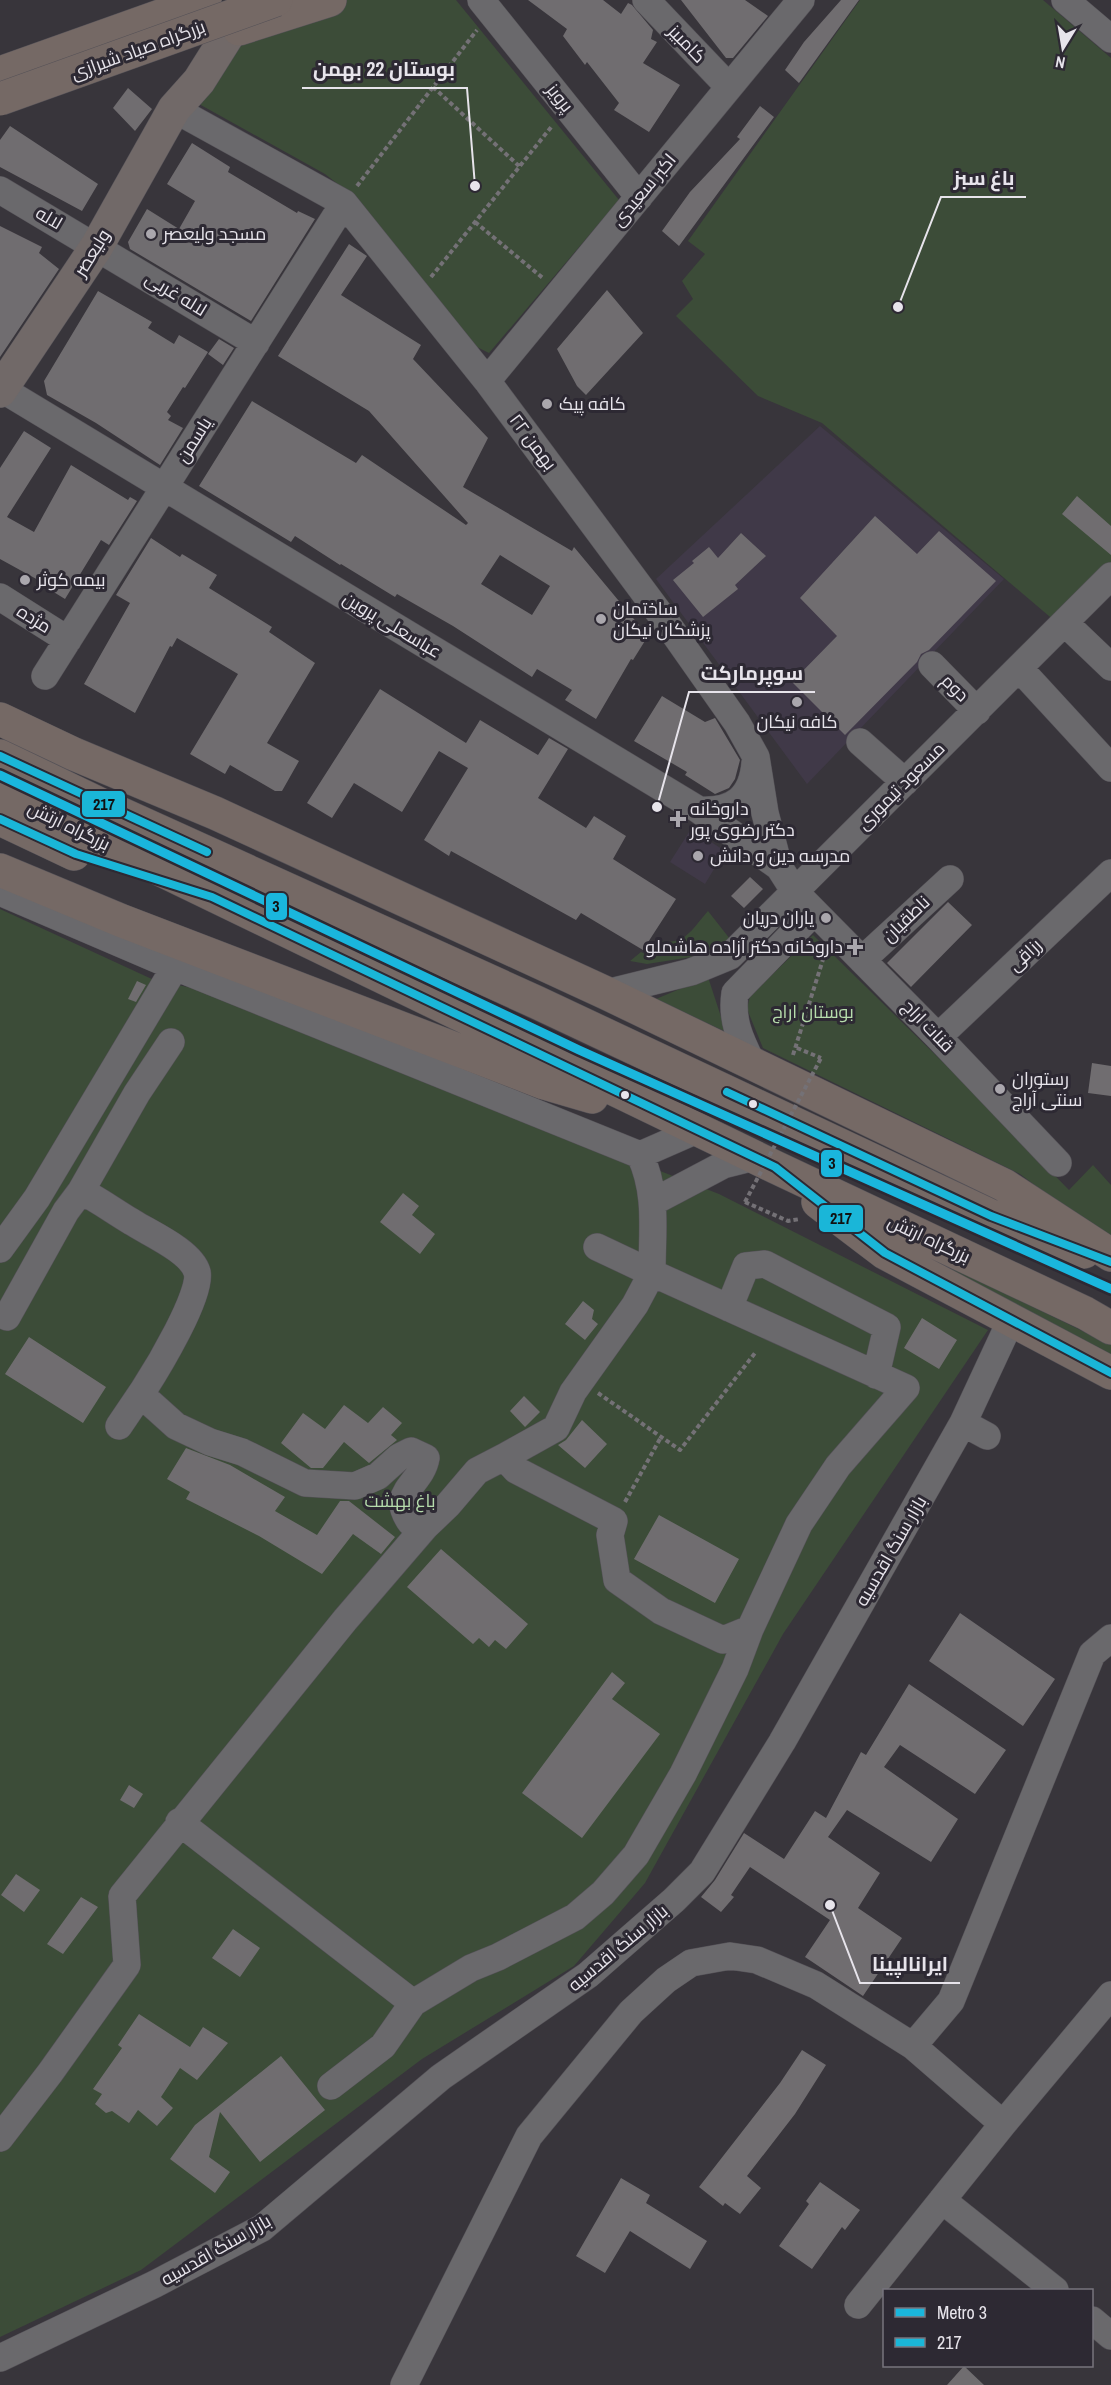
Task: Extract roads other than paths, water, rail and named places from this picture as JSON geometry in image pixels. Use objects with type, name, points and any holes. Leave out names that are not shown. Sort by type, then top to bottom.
[{"type":"highway","name":"بزرگراه صیاد شیرازی","points":[[0,99],[276,0]]},
{"type":"highway","name":"بزرگراه صیاد شیرازی","points":[[0,73],[217,14],[330,0]]},
{"type":"highway","points":[[0,701],[78,735],[215,813]]},
{"type":"highway","points":[[0,719],[74,754],[215,813],[493,940],[752,1063],[1004,1185],[1111,1256]]},
{"type":"highway","name":"بزرگراه ارتش","points":[[0,756],[104,806],[536,1002],[991,1216],[1111,1262]]},
{"type":"highway","name":"بزرگراه ارتش","points":[[0,792],[212,897],[1085,1313],[1111,1328]]},
{"type":"highway","points":[[0,819],[76,854],[212,897]]},
{"type":"highway","points":[[0,870],[120,920],[544,1083],[697,1130]]},
{"type":"highway","points":[[493,940],[536,1002],[606,993]]},
{"type":"highway","points":[[765,1162],[885,1253],[1111,1373]]},
{"type":"main road","name":"ولیعصر","points":[[0,389],[97,246],[174,109],[180,68],[217,14],[250,0]]},
{"type":"street","name":"کامبیز","points":[[646,0],[729,87]]},
{"type":"street","points":[[1065,0],[1111,39]]},
{"type":"street","name":"اکبر سعیدی","points":[[487,381],[729,87],[792,3]]},
{"type":"street","name":"پرویز","points":[[486,6],[639,197]]},
{"type":"street","name":"۲۲ بهمن","points":[[174,109],[344,203],[487,381],[666,622],[737,723],[756,757],[765,813],[779,867]]},
{"type":"street","name":"لاله","points":[[0,190],[97,246]]},
{"type":"street","name":"یاسمن","points":[[45,676],[344,203]]},
{"type":"street","name":"لاله غربی","points":[[97,246],[256,343]]},
{"type":"street","name":"عباسعلی پروین","points":[[0,389],[699,810],[779,867]]},
{"type":"street","name":"مسعود تیموری","points":[[606,993],[691,972],[730,956],[1111,576]]},
{"type":"street","name":"مژده","points":[[0,597],[68,640]]},
{"type":"street","points":[[1065,623],[1109,660]]},
{"type":"street","name":"دوم","points":[[932,665],[977,711]]},
{"type":"street","points":[[1019,669],[1111,768]]},
{"type":"street","points":[[860,742],[905,782]]},
{"type":"street","points":[[699,810],[716,812],[730,807],[741,799],[750,787],[756,757]]},
{"type":"street","name":"قنات اراج","points":[[779,867],[795,892],[938,1036],[1058,1163]]},
{"type":"street","name":"رزاقی","points":[[938,1036],[1111,873]]},
{"type":"street","name":"ناطقیان","points":[[862,960],[950,879]]},
{"type":"street","points":[[0,892],[175,967],[640,1155],[650,1175],[653,1202],[652,1274],[635,1305],[581,1381],[556,1428],[477,1471],[345,1620],[179,1822],[122,1896],[127,1965],[50,2073],[0,2138]]},
{"type":"street","points":[[752,1063],[736,1030],[733,1010],[735,993],[823,921]]},
{"type":"street","points":[[0,1249],[37,1198],[175,967]]},
{"type":"street","points":[[7,1317],[136,1093],[171,1042]]},
{"type":"street","points":[[640,1155],[697,1130]]},
{"type":"street","points":[[653,1202],[723,1165],[765,1162]]},
{"type":"street","points":[[81,1191],[170,1245],[187,1257],[197,1272],[197,1287],[162,1360],[119,1426]]},
{"type":"street","points":[[330,2086],[383,2046],[413,2003],[471,1968],[498,1957],[575,1917],[603,1893],[636,1855],[683,1774],[735,1669],[750,1629],[799,1524],[838,1466],[906,1388],[597,1247]]},
{"type":"street","points":[[729,1308],[746,1266],[765,1264],[887,1327],[876,1374]]},
{"type":"street","name":"بازار سنگ اقدسیه","points":[[0,2358],[155,2284],[262,2228],[441,2077],[588,1975],[675,1900],[702,1872],[782,1742],[963,1424],[1011,1320]]},
{"type":"street","points":[[144,1389],[146,1399],[176,1426],[210,1442],[242,1452],[305,1483],[355,1486],[378,1476],[399,1457],[411,1451],[426,1458],[424,1468],[404,1494],[401,1506],[411,1523],[425,1527]]},
{"type":"street","points":[[963,1424],[987,1436]]},
{"type":"street","points":[[504,1457],[516,1470],[614,1521],[610,1536],[617,1580],[661,1611],[723,1640],[750,1629]]},
{"type":"street","points":[[914,2046],[951,2001],[1092,1654],[1111,1638]]},
{"type":"street","points":[[179,1822],[413,2003]]},
{"type":"street","points":[[404,2385],[529,2136],[631,2012],[666,1980],[691,1963],[730,1956],[757,1960],[816,1985],[914,2046],[1003,2124]]},
{"type":"street","points":[[858,2305],[1003,2124],[1111,1995]]},
{"type":"street","points":[[942,2200],[1054,2289]]},
{"type":"street","points":[[1093,2321],[1111,2336]]},
{"type":"metro line","name":"3","points":[[0,775],[579,1050],[1111,1289]]},
{"type":"place","name":"بوستان 22 بهمن","points":[[475,186]]},
{"type":"place","name":"مسجد ولیعصر","points":[[151,234]]},
{"type":"place","name":"باغ سبز","points":[[898,307]]},
{"type":"place","name":"کافه پیک","points":[[547,404]]},
{"type":"place","name":"بیمه کوثر","points":[[25,580]]},
{"type":"place","name":"ساختمان پزشکان نیکان","points":[[601,619]]},
{"type":"place","name":"کافه نیکان","points":[[797,702]]},
{"type":"place","name":"سوپرمارکت","points":[[657,807]]},
{"type":"place","name":"داروخانه دکتر رضوی پور","points":[[678,819]]},
{"type":"place","name":"مدرسه دین و دانش","points":[[698,856]]},
{"type":"place","name":"یاران دریان","points":[[826,918]]},
{"type":"place","name":"داروخانه دکتر آزاده هاشملو","points":[[855,947]]},
{"type":"place","name":"رستوران سنتی آراج","points":[[1000,1089]]},
{"type":"place","name":"ایرانالپینا","points":[[830,1905]]},
{"type":"park label","name":"بوستان اراج","points":[[813,1012]]},
{"type":"park label","name":"باغ بهشت","points":[[400,1501]]}]
